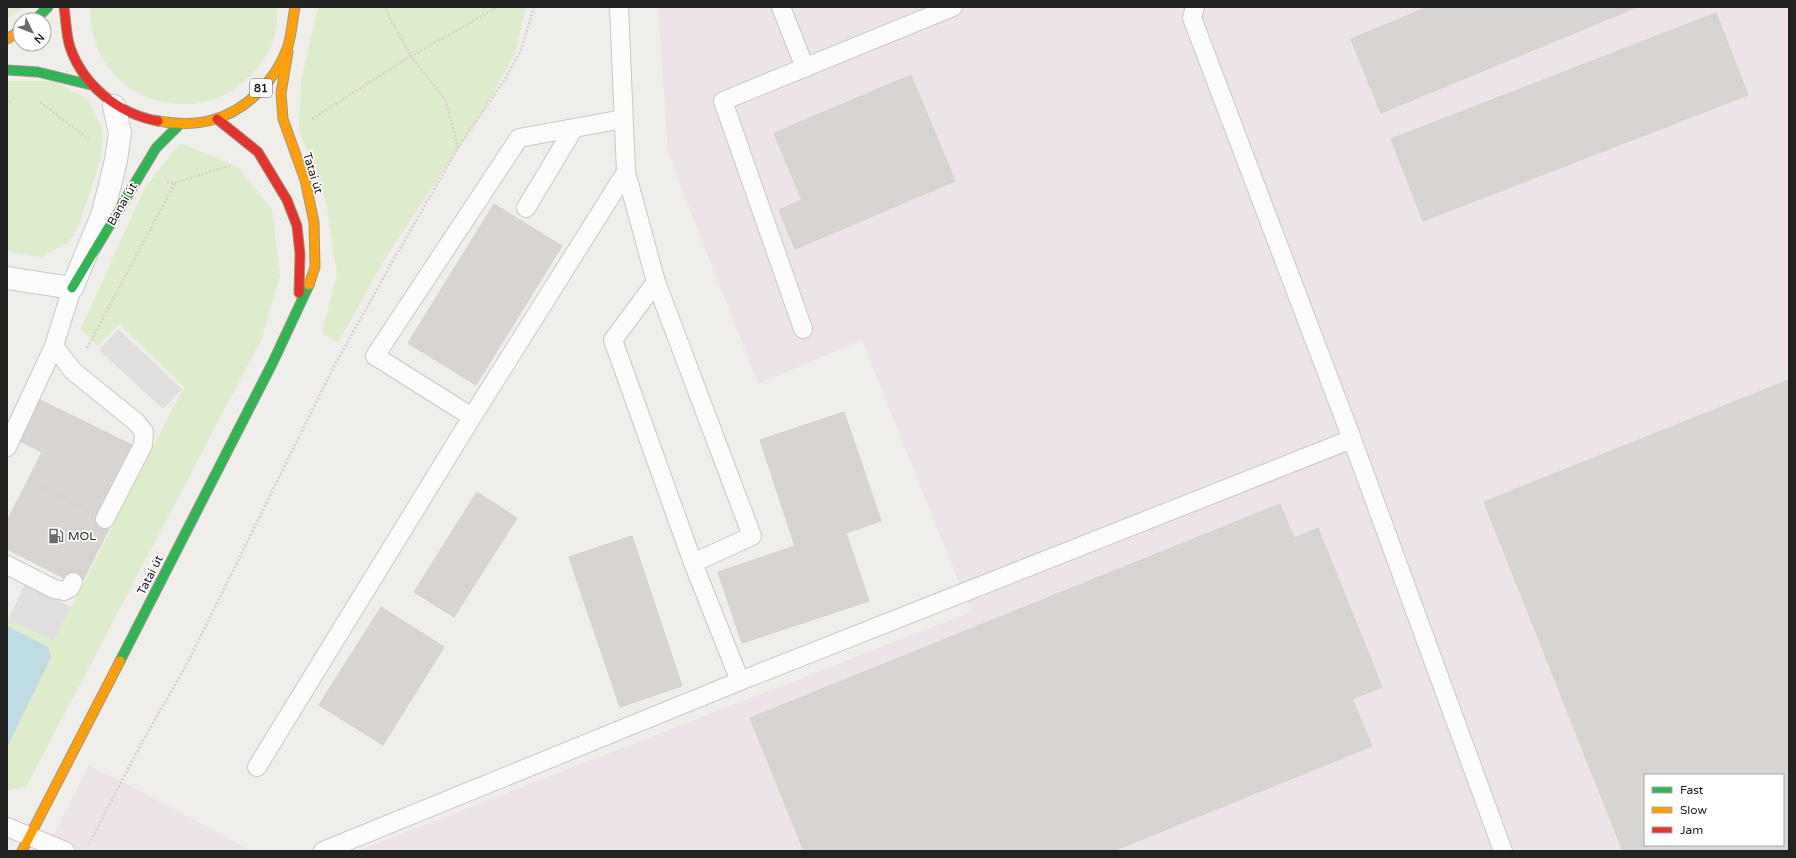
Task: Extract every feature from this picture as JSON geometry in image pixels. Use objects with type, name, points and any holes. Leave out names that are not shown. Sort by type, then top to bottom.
[{"type":"street","name":"81","points":[[64,7],[64,25],[73,57],[91,85],[114,106],[145,120],[178,126],[217,119],[249,102],[273,75],[289,43],[295,8]]},
{"type":"street","name":"Tatai út","points":[[25,844],[270,369],[297,308],[308,288],[316,267],[314,222],[304,180],[284,119],[281,93],[289,43]]},
{"type":"street","name":"81","points":[[7,70],[17,69],[36,72],[91,85]]},
{"type":"street","name":"Banai út","points":[[72,288],[103,213],[116,160],[120,134],[114,106]]},
{"type":"street","name":"Tatai út","points":[[217,119],[258,152],[287,200],[297,226],[300,254],[297,308]]},
{"type":"street","name":"Banai út","points":[[72,288],[156,148],[178,126]]},
{"type":"street","points":[[7,278],[72,288]]},
{"type":"lane","points":[[619,7],[626,172],[656,282],[752,536],[693,563]]},
{"type":"lane","points":[[781,7],[805,68]]},
{"type":"lane","points":[[803,329],[723,101],[953,7]]},
{"type":"lane","points":[[1195,7],[1192,18],[1352,439],[1503,851]]},
{"type":"lane","points":[[472,417],[375,356],[519,138],[623,119]]},
{"type":"lane","points":[[526,208],[574,128]]},
{"type":"lane","points":[[257,767],[472,417],[626,172]]},
{"type":"lane","points":[[656,282],[613,340],[693,563],[740,681]]},
{"type":"lane","points":[[7,447],[54,346],[72,288]]},
{"type":"lane","points":[[54,346],[74,371],[136,422],[144,432],[143,445],[105,519]]},
{"type":"lane","points":[[323,851],[740,681],[1352,439]]},
{"type":"lane","points":[[7,565],[54,589],[64,591],[70,588],[73,582]]},
{"type":"lane","points":[[7,827],[25,844],[65,851]]},
{"type":"path","points":[[384,7],[411,56],[446,100],[458,148]]},
{"type":"path","points":[[86,851],[141,744],[187,664],[332,370],[394,257],[458,148],[505,80],[521,50],[534,7]]},
{"type":"path","points":[[74,371],[176,183]]},
{"type":"shaded area","points":[[658,7],[1789,7],[1789,851],[358,851],[971,612],[862,340],[758,384],[668,153]]},
{"type":"shaded area","points":[[118,329],[182,389],[163,409],[99,350]]},
{"type":"shaded area","points":[[25,584],[71,607],[54,641],[8,620]]},
{"type":"shaded area","points":[[89,766],[127,784],[252,851],[45,851]]},
{"type":"green space","points":[[7,7],[27,7],[18,12],[12,12],[12,15],[7,18]]},
{"type":"green space","points":[[91,7],[278,7],[273,40],[266,55],[253,73],[236,88],[216,98],[195,103],[174,104],[154,100],[134,91],[117,77],[103,59],[97,47],[93,34]]},
{"type":"green space","points":[[318,7],[526,7],[515,54],[481,115],[387,255],[338,343],[322,333],[337,274],[326,202],[299,130],[301,81]]},
{"type":"green space","points":[[7,81],[55,81],[88,100],[103,130],[101,158],[79,225],[69,242],[42,257],[7,252]]},
{"type":"green space","points":[[180,143],[238,167],[272,210],[280,276],[262,338],[26,787],[7,790],[7,620],[54,641],[184,387],[119,324],[98,346],[81,329],[144,189]]},
{"type":"water","points":[[7,626],[48,647],[51,657],[7,748]]},
{"type":"building","points":[[1428,7],[1637,7],[1381,113],[1351,39]]},
{"type":"building","points":[[1716,13],[1748,95],[1423,221],[1391,139]]},
{"type":"building","points":[[911,75],[955,181],[795,249],[779,210],[802,200],[774,133]]},
{"type":"building","points":[[494,204],[562,246],[476,385],[408,343]]},
{"type":"building","points":[[1789,380],[1789,851],[1623,851],[1484,502]]},
{"type":"building","points":[[38,399],[134,446],[98,516],[28,480],[42,452],[18,440]]},
{"type":"building","points":[[844,412],[881,521],[846,533],[869,601],[742,643],[718,572],[795,546],[760,440]]},
{"type":"building","name":"MOL","points":[[28,480],[112,523],[80,586],[7,549],[7,521]]},
{"type":"building","points":[[477,492],[517,518],[454,617],[414,592]]},
{"type":"building","points":[[1280,504],[1294,538],[1318,528],[1382,687],[1352,699],[1372,746],[1113,851],[804,851],[750,718]]},
{"type":"building","points":[[632,536],[682,686],[620,707],[569,557]]},
{"type":"building","points":[[381,607],[444,647],[383,745],[319,705]]},
{"type":"traffic: fast","points":[[43,12],[48,7]]},
{"type":"traffic: fast","points":[[7,70],[38,72],[91,85]]},
{"type":"traffic: fast","points":[[72,288],[156,148],[178,126]]},
{"type":"traffic: fast","points":[[120,661],[273,362],[309,285]]},
{"type":"traffic: slow","points":[[158,121],[185,124],[205,122],[224,116],[248,102],[267,83],[282,61],[289,44],[295,7]]},
{"type":"traffic: slow","points":[[7,39],[12,36]]},
{"type":"traffic: slow","points":[[288,52],[281,93],[283,119],[305,180],[314,222],[315,267],[309,285]]},
{"type":"traffic: slow","points":[[22,851],[120,661]]},
{"type":"traffic: jam","points":[[64,7],[70,47],[76,61],[93,85],[116,105],[129,112],[158,121]]},
{"type":"traffic: jam","points":[[217,119],[258,152],[287,200],[297,226],[300,254],[299,293]]},
{"type":"place","name":"MOL","points":[[56,536]]}]
